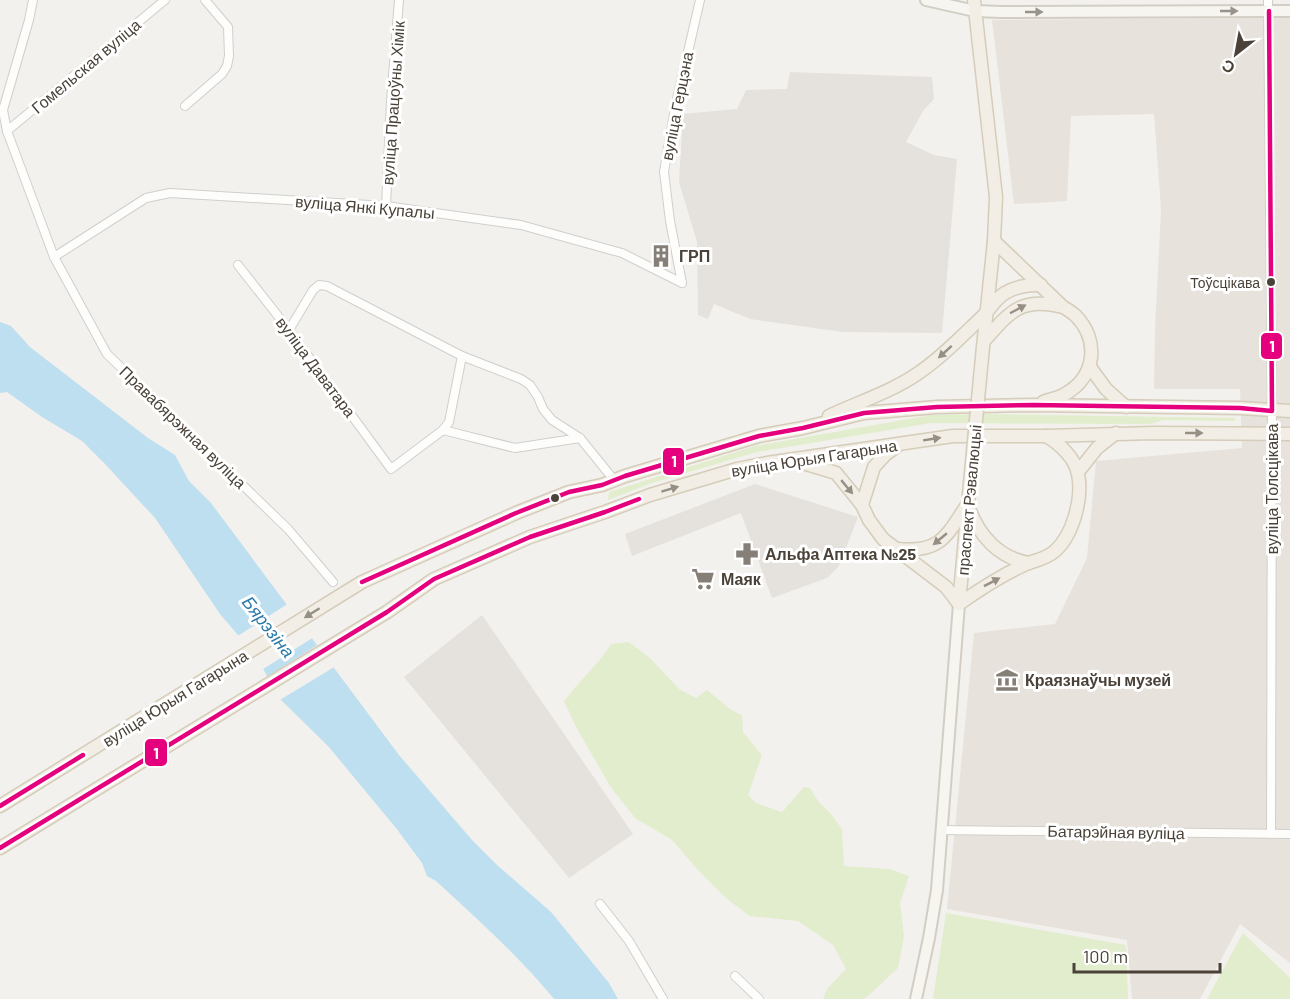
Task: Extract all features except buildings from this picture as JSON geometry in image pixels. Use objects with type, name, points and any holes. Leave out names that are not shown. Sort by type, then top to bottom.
[{"type":"main road","points":[[926,0],[975,5],[1268,5],[1290,11]]},
{"type":"main road","name":"праспект Рэвалюцыі","points":[[916,999],[937,890],[967,504],[994,241],[996,197],[975,5]]},
{"type":"main road","points":[[994,241],[1063,307],[1075,315],[1089,339],[1092,353],[1090,367],[1083,378],[1073,389],[1060,397],[1034,405]]},
{"type":"main road","points":[[803,428],[906,381],[939,357],[987,311],[996,299],[1017,288],[1041,285]]},
{"type":"main road","points":[[983,344],[1005,318],[1022,306],[1039,302],[1063,307]]},
{"type":"main road","points":[[1090,367],[1106,389],[1126,406]]},
{"type":"main road","name":"вуліца Юрыя Гагарына","points":[[0,806],[362,582],[516,513],[569,492],[602,485],[759,436],[864,413],[937,407],[1034,405],[1240,408],[1290,411]]},
{"type":"main road","points":[[1078,472],[1097,448],[1116,434]]},
{"type":"main road","name":"вуліца Юрыя Гагарына","points":[[0,848],[387,612],[434,579],[530,537],[672,488],[737,469],[791,459],[953,436],[1290,434]]},
{"type":"main road","points":[[791,459],[836,473],[862,505],[883,539],[945,586],[959,604],[981,587],[1029,563],[1047,557],[1056,550],[1070,530],[1079,490],[1078,472],[1063,449],[1046,436]]},
{"type":"main road","points":[[862,505],[874,467],[899,445]]},
{"type":"main road","points":[[967,504],[973,520],[986,540],[1008,557],[1029,563]]},
{"type":"main road","points":[[897,549],[920,549],[941,541],[967,504]]},
{"type":"street","name":"Правабярэжная вуліца","points":[[33,0],[3,110],[7,131],[54,257],[107,354],[288,529],[333,582]]},
{"type":"street","name":"Гомельская вуліца","points":[[7,131],[165,0]]},
{"type":"street","points":[[185,106],[222,74],[229,56],[228,27],[205,0]]},
{"type":"street","name":"вуліца Працоўны Хімік","points":[[386,206],[399,0]]},
{"type":"street","name":"вуліца Герцэна","points":[[682,283],[670,221],[664,172],[675,108],[700,0]]},
{"type":"street","name":"вуліца Толсцікава","points":[[1268,5],[1272,411],[1271,834]]},
{"type":"street","name":"вуліца Янкі Купалы","points":[[54,257],[146,198],[170,193],[386,206],[521,225],[622,253],[682,283]]},
{"type":"street","name":"вуліца Даватара","points":[[238,265],[289,330],[391,470],[443,430]]},
{"type":"street","points":[[289,330],[313,290],[319,285],[327,286],[462,356],[521,379],[530,385],[552,420],[580,438],[614,480]]},
{"type":"street","points":[[462,356],[449,422],[443,430],[515,448],[580,438]]},
{"type":"street","name":"Батарэйная вуліца","points":[[941,830],[1290,834]]},
{"type":"street","points":[[600,904],[629,941],[663,999]]},
{"type":"street","points":[[735,976],[759,999]]},
{"type":"shaded area","points":[[1290,18],[1290,963],[1240,924],[1200,999],[1132,999],[1127,940],[947,909],[974,633],[1055,624],[1087,558],[1096,461],[1242,448],[1240,389],[1154,389],[1161,210],[1154,114],[1071,116],[1067,201],[1014,204],[992,20]]},
{"type":"shaded area","points":[[790,72],[932,77],[934,99],[923,111],[906,142],[934,155],[957,159],[942,333],[843,332],[750,319],[714,304],[708,319],[698,315],[697,242],[679,182],[683,114],[737,109],[746,90],[787,89]]},
{"type":"shaded area","points":[[755,484],[858,517],[839,566],[827,578],[772,598],[741,513],[632,556],[625,534]]},
{"type":"shaded area","points":[[482,615],[633,834],[569,878],[404,677]]},
{"type":"green space","points":[[931,415],[1235,418],[1235,421],[1163,420],[1151,424],[931,423],[757,452],[652,483],[608,500],[609,492],[755,446]]},
{"type":"green space","points":[[629,642],[651,659],[679,689],[696,698],[707,690],[731,710],[742,715],[743,732],[762,755],[748,795],[756,803],[782,812],[804,787],[810,788],[842,829],[844,866],[890,869],[909,876],[900,903],[904,936],[898,968],[867,997],[863,999],[823,999],[827,989],[846,969],[833,945],[798,921],[750,916],[727,899],[672,840],[635,818],[610,786],[576,727],[564,701],[611,644]]},
{"type":"green space","points":[[946,913],[1126,945],[1128,999],[933,999]]},
{"type":"green space","points":[[1243,933],[1290,978],[1290,999],[1207,999]]},
{"type":"water","name":"Бярэзіна","points":[[0,322],[11,326],[30,347],[148,438],[175,455],[189,481],[211,503],[399,755],[472,840],[551,912],[609,983],[618,999],[554,999],[497,938],[436,881],[427,876],[422,863],[396,828],[328,746],[281,700],[255,655],[220,614],[155,518],[82,441],[7,392],[0,393]]},
{"type":"pier","points":[[289,603],[314,637],[260,671],[236,637]]},
{"type":"pier","points":[[319,644],[336,666],[278,701],[265,678]]},
{"type":"transit line","name":"1","points":[[362,582],[516,513],[569,492],[602,485],[759,436],[864,413],[937,407],[1034,405],[1240,408],[1272,411],[1269,11]]},
{"type":"transit line","name":"1","points":[[0,848],[387,612],[434,579],[530,537],[639,499]]},
{"type":"transit line","name":"1","points":[[0,806],[83,755]]},
{"type":"place","name":"ГРП","points":[[661,256]]},
{"type":"place","name":"Тоўсцікава","points":[[1271,282]]},
{"type":"place","name":"Альфа Аптека №25","points":[[747,554]]},
{"type":"place","name":"Маяк","points":[[703,579]]},
{"type":"place","name":"Краязнаўчы музей","points":[[1007,680]]}]
